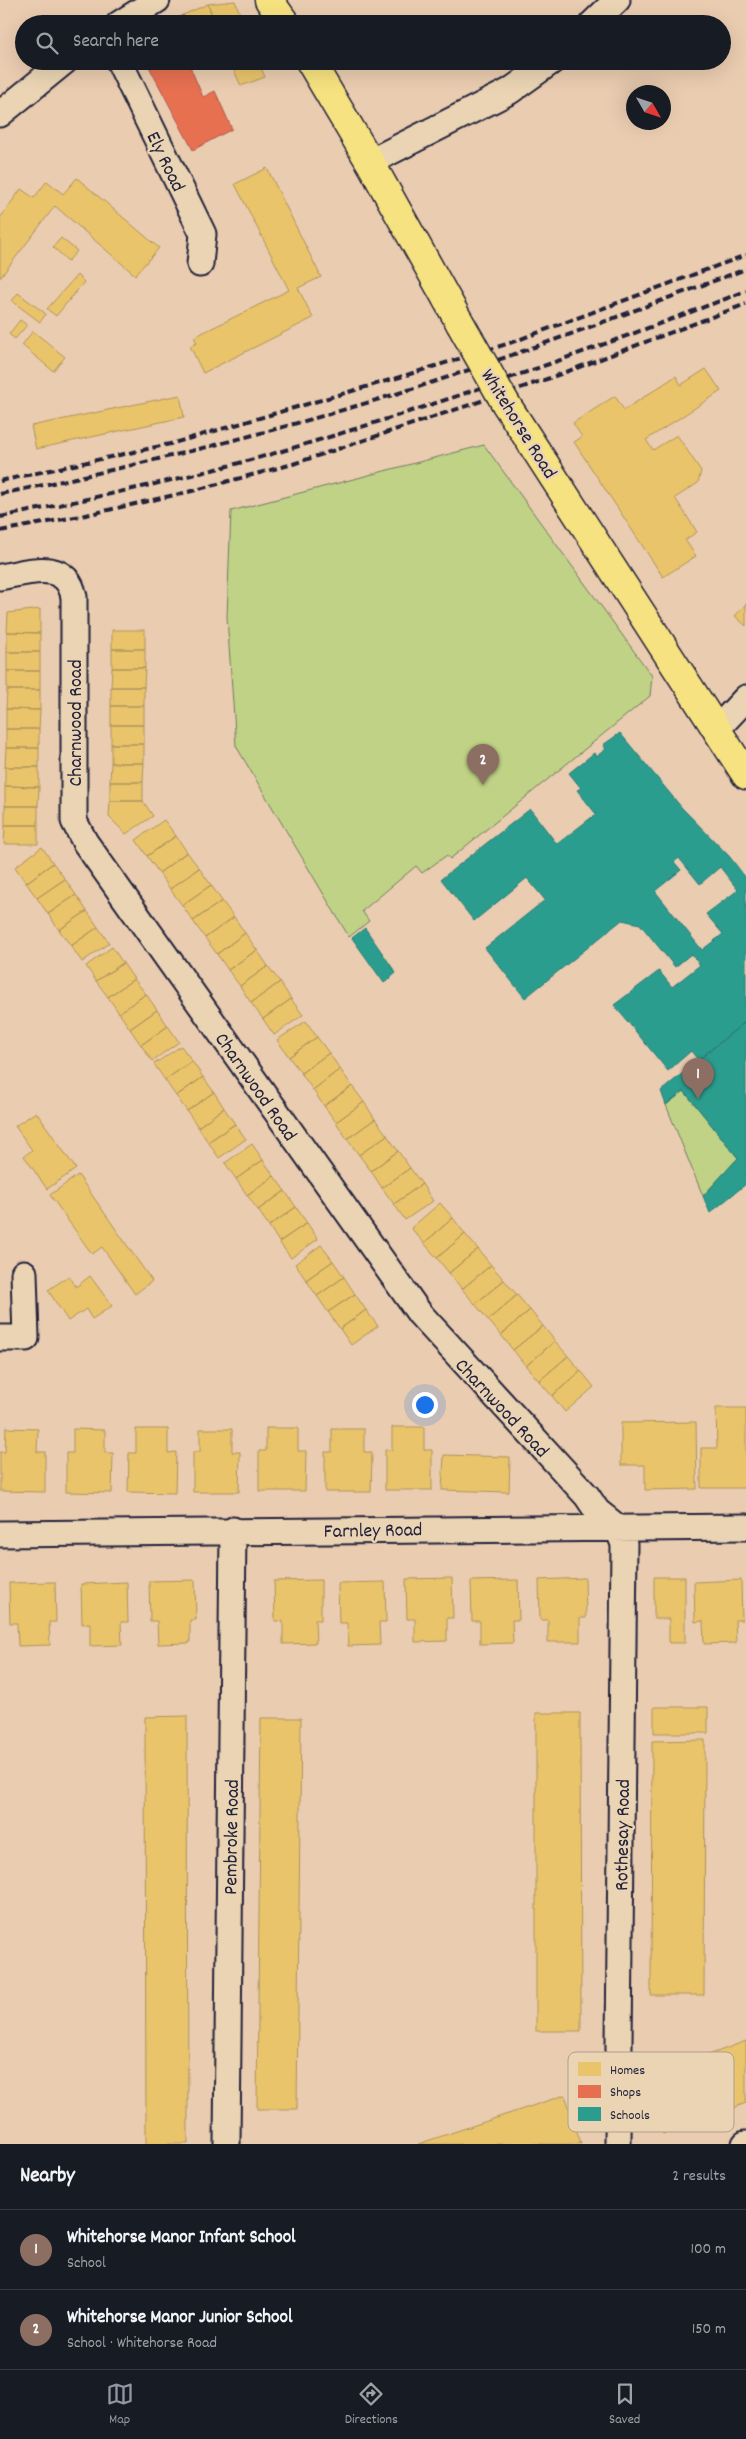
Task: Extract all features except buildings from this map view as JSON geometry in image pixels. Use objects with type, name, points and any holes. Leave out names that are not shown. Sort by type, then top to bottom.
[{"type":"main road","points":[[269,0],[280,15]]},
{"type":"main road","name":"Whitehorse Road","points":[[315,70],[370,162],[506,404],[746,775]]},
{"type":"street","points":[[133,15],[157,0]]},
{"type":"street","points":[[601,15],[617,0]]},
{"type":"street","points":[[0,114],[54,70]]},
{"type":"street","name":"Ely Road","points":[[123,70],[203,234],[200,264]]},
{"type":"street","points":[[370,162],[510,91],[539,70]]},
{"type":"street","name":"Charnwood Road","points":[[0,577],[44,569],[63,575],[72,586],[74,597],[74,821],[78,831],[420,1314],[586,1496],[596,1511],[618,1527]]},
{"type":"street","points":[[716,730],[746,698]]},
{"type":"street","points":[[0,1338],[26,1338],[24,1273]]},
{"type":"street","name":"Rothesay Road","points":[[618,1527],[624,1544],[619,2052]]},
{"type":"street","name":"Farnley Road","points":[[0,1534],[233,1530],[746,1527]]},
{"type":"street","name":"Pembroke Road","points":[[227,2144],[233,1530]]},
{"type":"green space","points":[[484,445],[652,676],[650,696],[450,859],[447,855],[422,873],[416,866],[362,911],[369,921],[349,937],[236,746],[227,617],[231,511]]},
{"type":"green space","points":[[684,1091],[738,1158],[703,1196],[666,1105]]},
{"type":"railway","points":[[0,481],[170,444],[400,377],[510,343],[746,255]]},
{"type":"railway","points":[[0,494],[212,446],[369,402],[503,358],[746,269]]},
{"type":"railway","points":[[0,517],[117,493],[309,443],[529,371],[746,291]]},
{"type":"railway","points":[[0,531],[86,515],[188,492],[293,464],[550,378],[746,304]]},
{"type":"place","name":"Whitehorse Manor Junior School","points":[[483,785]]},
{"type":"place","name":"Whitehorse Manor Infant School","points":[[698,1099]]}]
